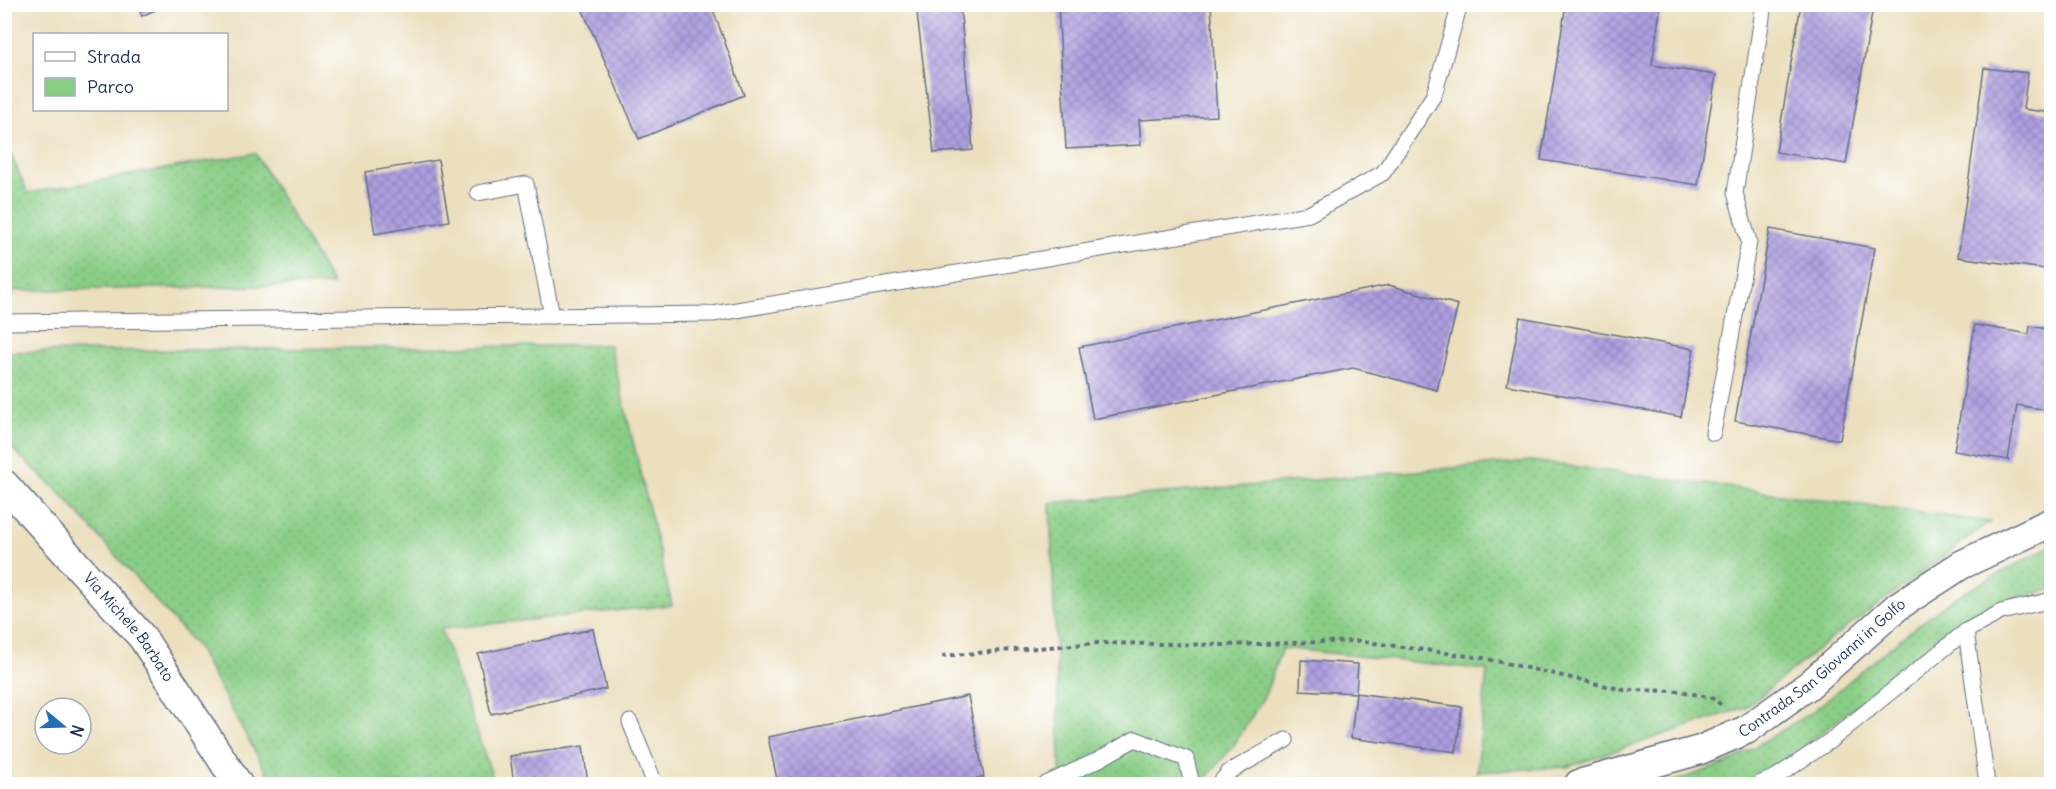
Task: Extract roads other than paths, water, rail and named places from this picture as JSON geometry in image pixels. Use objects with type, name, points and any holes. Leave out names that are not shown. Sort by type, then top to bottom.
[{"type":"street","name":"Via Michele Barbato","points":[[4,484],[142,637],[238,784]]},
{"type":"street","name":"Contrada San Giovanni in Golfo","points":[[1579,784],[1700,750],[1746,730],[1809,685],[1898,606],[1961,565],[2052,522]]},
{"type":"lane","points":[[4,322],[713,314],[1310,214],[1383,173],[1434,95],[1460,4]]},
{"type":"lane","points":[[1713,433],[1749,242],[1735,193],[1764,4]]},
{"type":"lane","points":[[478,193],[526,184],[552,316]]},
{"type":"lane","points":[[1759,784],[1776,777],[1830,741],[1966,631],[2001,612],[2052,600]]},
{"type":"lane","points":[[1966,631],[1986,784]]},
{"type":"lane","points":[[630,722],[656,784]]},
{"type":"lane","points":[[1046,784],[1135,740],[1186,759],[1192,784]]},
{"type":"lane","points":[[1219,784],[1229,772],[1286,740]]}]
